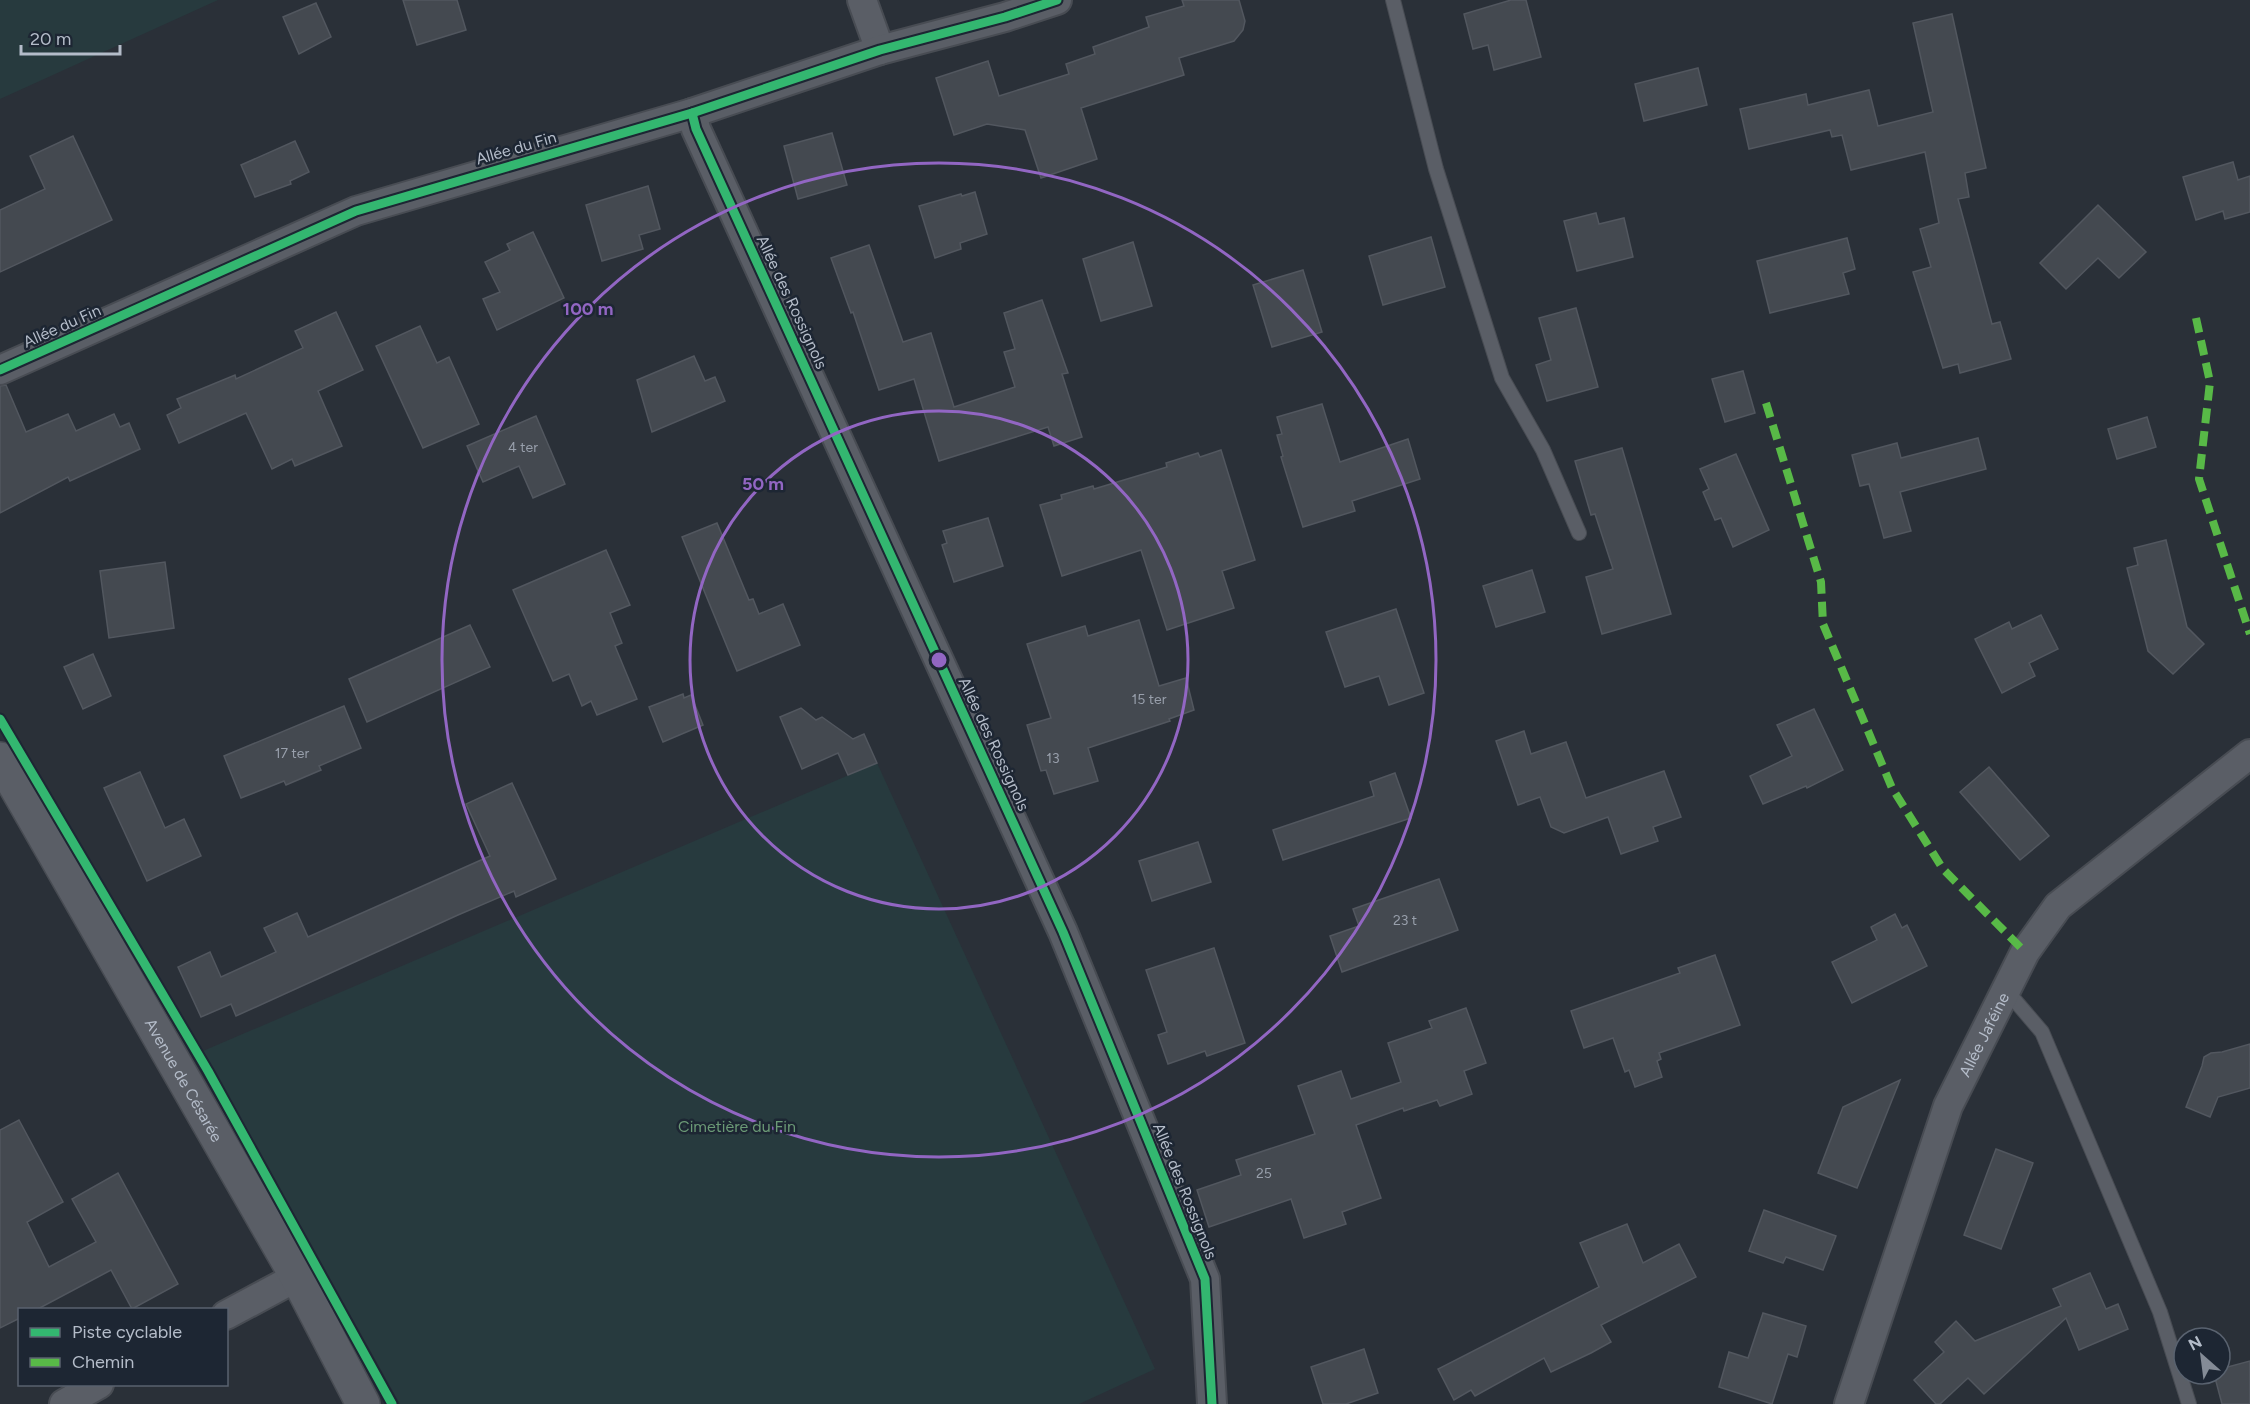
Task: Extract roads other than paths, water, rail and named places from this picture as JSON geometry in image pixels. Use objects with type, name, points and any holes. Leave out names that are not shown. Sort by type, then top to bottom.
[{"type":"street","points":[[862,0],[880,50]]},
{"type":"street","name":"Allée du Fin","points":[[0,370],[356,211],[692,113],[880,50],[1057,0]]},
{"type":"street","name":"Allée des Rossignols","points":[[692,113],[701,140],[1063,932],[1201,1268],[1205,1279],[1212,1404]]},
{"type":"street","name":"Allée Jaféine","points":[[1849,1404],[1948,1106],[2025,952],[2058,906],[2250,754]]},
{"type":"street","name":"Avenue de Césarée","points":[[0,759],[297,1277],[363,1404]]},
{"type":"street","points":[[228,1313],[297,1277]]},
{"type":"street","points":[[64,1404],[96,1386]]},
{"type":"lane","points":[[1393,0],[1436,169],[1502,378],[1543,450],[1580,533]]},
{"type":"lane","points":[[2006,990],[2042,1032],[2160,1312],[2189,1404]]},
{"type":"park label","name":"Cimetière du Fin","points":[[737,1126]]}]
